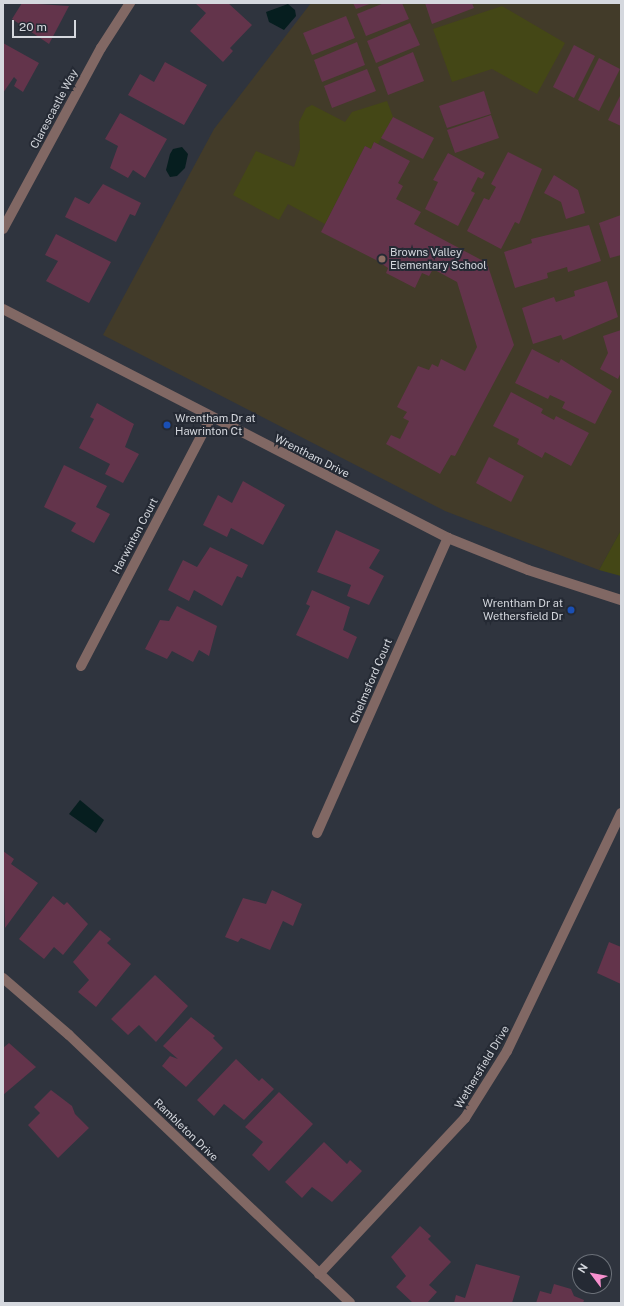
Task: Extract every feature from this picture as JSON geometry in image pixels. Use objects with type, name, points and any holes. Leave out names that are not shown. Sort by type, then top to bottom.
[{"type":"street","name":"Clarescastle Way","points":[[3,229],[100,48],[130,3]]},
{"type":"street","name":"Wrentham Drive","points":[[3,309],[448,538],[528,570],[621,600]]},
{"type":"street","name":"Harwinton Court","points":[[81,666],[211,417]]},
{"type":"street","name":"Chelmsford Court","points":[[317,833],[448,538]]},
{"type":"street","name":"Wethersfield Drive","points":[[318,1274],[465,1118],[507,1051],[621,813]]},
{"type":"street","name":"Rambleton Drive","points":[[3,978],[70,1035],[350,1303]]},
{"type":"shaded area","name":"Browns Valley Elementary School","points":[[311,3],[621,3],[621,530],[599,570],[445,511],[103,335],[214,129]]},
{"type":"shaded area","points":[[288,4],[295,10],[296,16],[284,30],[269,22],[266,12]]},
{"type":"shaded area","points":[[182,147],[188,154],[185,168],[177,176],[170,177],[166,170],[170,154],[173,149]]},
{"type":"shaded area","points":[[80,800],[104,820],[96,833],[69,814]]},
{"type":"green space","points":[[502,6],[565,43],[537,94],[492,69],[452,82],[433,29]]},
{"type":"green space","points":[[387,101],[393,117],[378,144],[374,142],[371,149],[365,146],[325,224],[288,204],[279,220],[233,195],[256,151],[294,167],[300,149],[299,122],[306,108],[312,105],[345,122],[352,112]]},
{"type":"green space","points":[[621,530],[621,576],[599,570]]},
{"type":"building","points":[[22,3],[69,6],[49,44],[12,19]]},
{"type":"building","points":[[195,3],[228,3],[252,25],[230,48],[233,51],[223,62],[190,31],[206,13]]},
{"type":"building","points":[[353,3],[372,3],[356,9]]},
{"type":"building","points":[[384,3],[402,3],[409,19],[366,36],[357,14]]},
{"type":"building","points":[[425,3],[472,3],[474,8],[432,24]]},
{"type":"building","points":[[346,16],[355,38],[312,55],[303,33]]},
{"type":"building","points":[[410,23],[420,45],[376,63],[367,41]]},
{"type":"building","points":[[357,42],[365,65],[322,82],[314,60]]},
{"type":"building","points":[[3,43],[39,63],[23,92],[14,86],[17,80],[14,77],[3,93]]},
{"type":"building","points":[[574,45],[595,56],[574,98],[553,87]]},
{"type":"building","points":[[413,52],[424,81],[388,95],[378,67]]},
{"type":"building","points":[[599,58],[620,69],[599,111],[578,100]]},
{"type":"building","points":[[165,62],[207,85],[184,125],[128,95],[140,74],[154,82]]},
{"type":"building","points":[[367,69],[376,91],[332,108],[324,86]]},
{"type":"building","points":[[484,91],[491,114],[447,128],[439,106]]},
{"type":"building","points":[[621,94],[621,126],[608,120]]},
{"type":"building","points":[[120,113],[167,139],[145,178],[133,170],[128,178],[110,168],[118,146],[105,139]]},
{"type":"building","points":[[491,115],[499,138],[455,153],[447,130]]},
{"type":"building","points":[[393,117],[434,138],[423,159],[381,138]]},
{"type":"building","points":[[374,142],[410,161],[398,183],[403,186],[396,199],[421,212],[414,224],[487,263],[514,345],[455,456],[451,455],[440,474],[386,444],[391,435],[400,439],[409,421],[403,418],[407,412],[397,407],[418,366],[429,370],[432,364],[438,367],[441,359],[465,371],[477,347],[457,282],[433,269],[429,276],[422,273],[415,288],[386,273],[388,268],[376,260],[321,232],[365,146],[371,149]]},
{"type":"building","points":[[508,152],[542,169],[519,224],[515,222],[501,249],[467,231],[484,198],[489,200],[496,187],[491,184]]},
{"type":"building","points":[[448,153],[485,173],[482,179],[478,177],[471,191],[475,193],[458,226],[425,209],[438,182],[433,180]]},
{"type":"building","points":[[554,175],[578,190],[585,213],[566,219],[561,202],[544,193]]},
{"type":"building","points":[[103,184],[141,203],[135,216],[130,214],[116,242],[65,217],[75,197],[89,204]]},
{"type":"building","points":[[621,215],[621,255],[610,258],[599,223]]},
{"type":"building","points":[[589,225],[601,261],[568,272],[567,267],[547,273],[548,278],[515,288],[504,252],[532,243],[531,239]]},
{"type":"building","points":[[56,234],[111,262],[89,303],[46,281],[58,261],[45,255]]},
{"type":"building","points":[[607,281],[618,317],[563,340],[561,335],[533,344],[522,308],[554,297],[556,302],[575,296],[574,291]]},
{"type":"building","points":[[621,330],[621,372],[618,379],[600,369],[608,353],[603,336]]},
{"type":"building","points":[[532,349],[559,363],[561,359],[612,391],[595,424],[562,408],[565,402],[550,395],[548,399],[515,383]]},
{"type":"building","points":[[511,392],[543,409],[541,413],[554,420],[556,416],[589,433],[571,466],[545,452],[542,458],[517,444],[519,439],[493,426]]},
{"type":"building","points":[[97,403],[134,424],[125,447],[139,454],[123,483],[105,474],[110,464],[79,448],[94,419],[90,417]]},
{"type":"building","points":[[489,457],[524,476],[511,502],[476,483]]},
{"type":"building","points":[[64,465],[107,486],[96,507],[110,514],[94,543],[71,531],[76,523],[44,507]]},
{"type":"building","points":[[243,481],[285,505],[263,545],[231,528],[227,537],[203,525],[218,495],[232,503]]},
{"type":"building","points":[[336,530],[380,550],[369,568],[384,576],[369,605],[347,596],[351,585],[317,572]]},
{"type":"building","points":[[210,547],[248,565],[242,578],[237,576],[222,606],[194,590],[189,601],[168,590],[183,560],[197,567]]},
{"type":"building","points":[[312,590],[350,607],[343,630],[357,637],[348,659],[296,635],[310,606],[306,604]]},
{"type":"building","points":[[177,606],[217,626],[209,656],[199,650],[193,662],[172,651],[167,659],[145,649],[160,620],[169,621]]},
{"type":"building","points":[[3,851],[14,859],[11,864],[38,883],[5,928]]},
{"type":"building","points":[[272,890],[302,904],[293,926],[283,921],[270,950],[241,938],[238,942],[225,937],[243,898],[266,904]]},
{"type":"building","points":[[53,896],[64,905],[67,902],[88,924],[63,955],[54,947],[44,959],[19,939]]},
{"type":"building","points":[[100,930],[111,939],[107,943],[131,964],[96,1007],[78,992],[89,980],[73,962]]},
{"type":"building","points":[[609,942],[621,947],[621,984],[597,973]]},
{"type":"building","points":[[155,975],[188,1006],[156,1042],[139,1025],[128,1035],[111,1019]]},
{"type":"building","points":[[191,1017],[215,1036],[213,1038],[223,1048],[186,1087],[162,1066],[170,1056],[178,1059],[163,1046]]},
{"type":"building","points":[[9,1043],[36,1067],[3,1095],[3,1048]]},
{"type":"building","points":[[236,1059],[259,1081],[262,1078],[274,1089],[244,1120],[224,1104],[214,1116],[197,1100]]},
{"type":"building","points":[[51,1090],[72,1106],[75,1114],[89,1128],[58,1158],[28,1125],[40,1113],[34,1107]]},
{"type":"building","points":[[279,1092],[313,1124],[269,1171],[252,1155],[263,1142],[245,1127]]},
{"type":"building","points":[[324,1142],[347,1164],[350,1160],[362,1171],[332,1202],[312,1187],[302,1198],[285,1182]]},
{"type":"building","points":[[420,1226],[431,1236],[428,1239],[451,1262],[429,1285],[437,1292],[427,1303],[413,1303],[396,1287],[406,1276],[391,1257]]},
{"type":"building","points":[[476,1264],[520,1276],[512,1303],[454,1303],[456,1295],[465,1298]]},
{"type":"building","points":[[554,1284],[571,1289],[574,1296],[584,1300],[583,1303],[536,1303],[540,1291],[551,1294]]},
{"type":"place","name":"Browns Valley Elementary School","points":[[382,259]]},
{"type":"place","name":"Wrentham Dr at Hawrinton Ct","points":[[167,425]]},
{"type":"place","name":"Wrentham Dr at Wethersfield Dr","points":[[571,610]]}]
